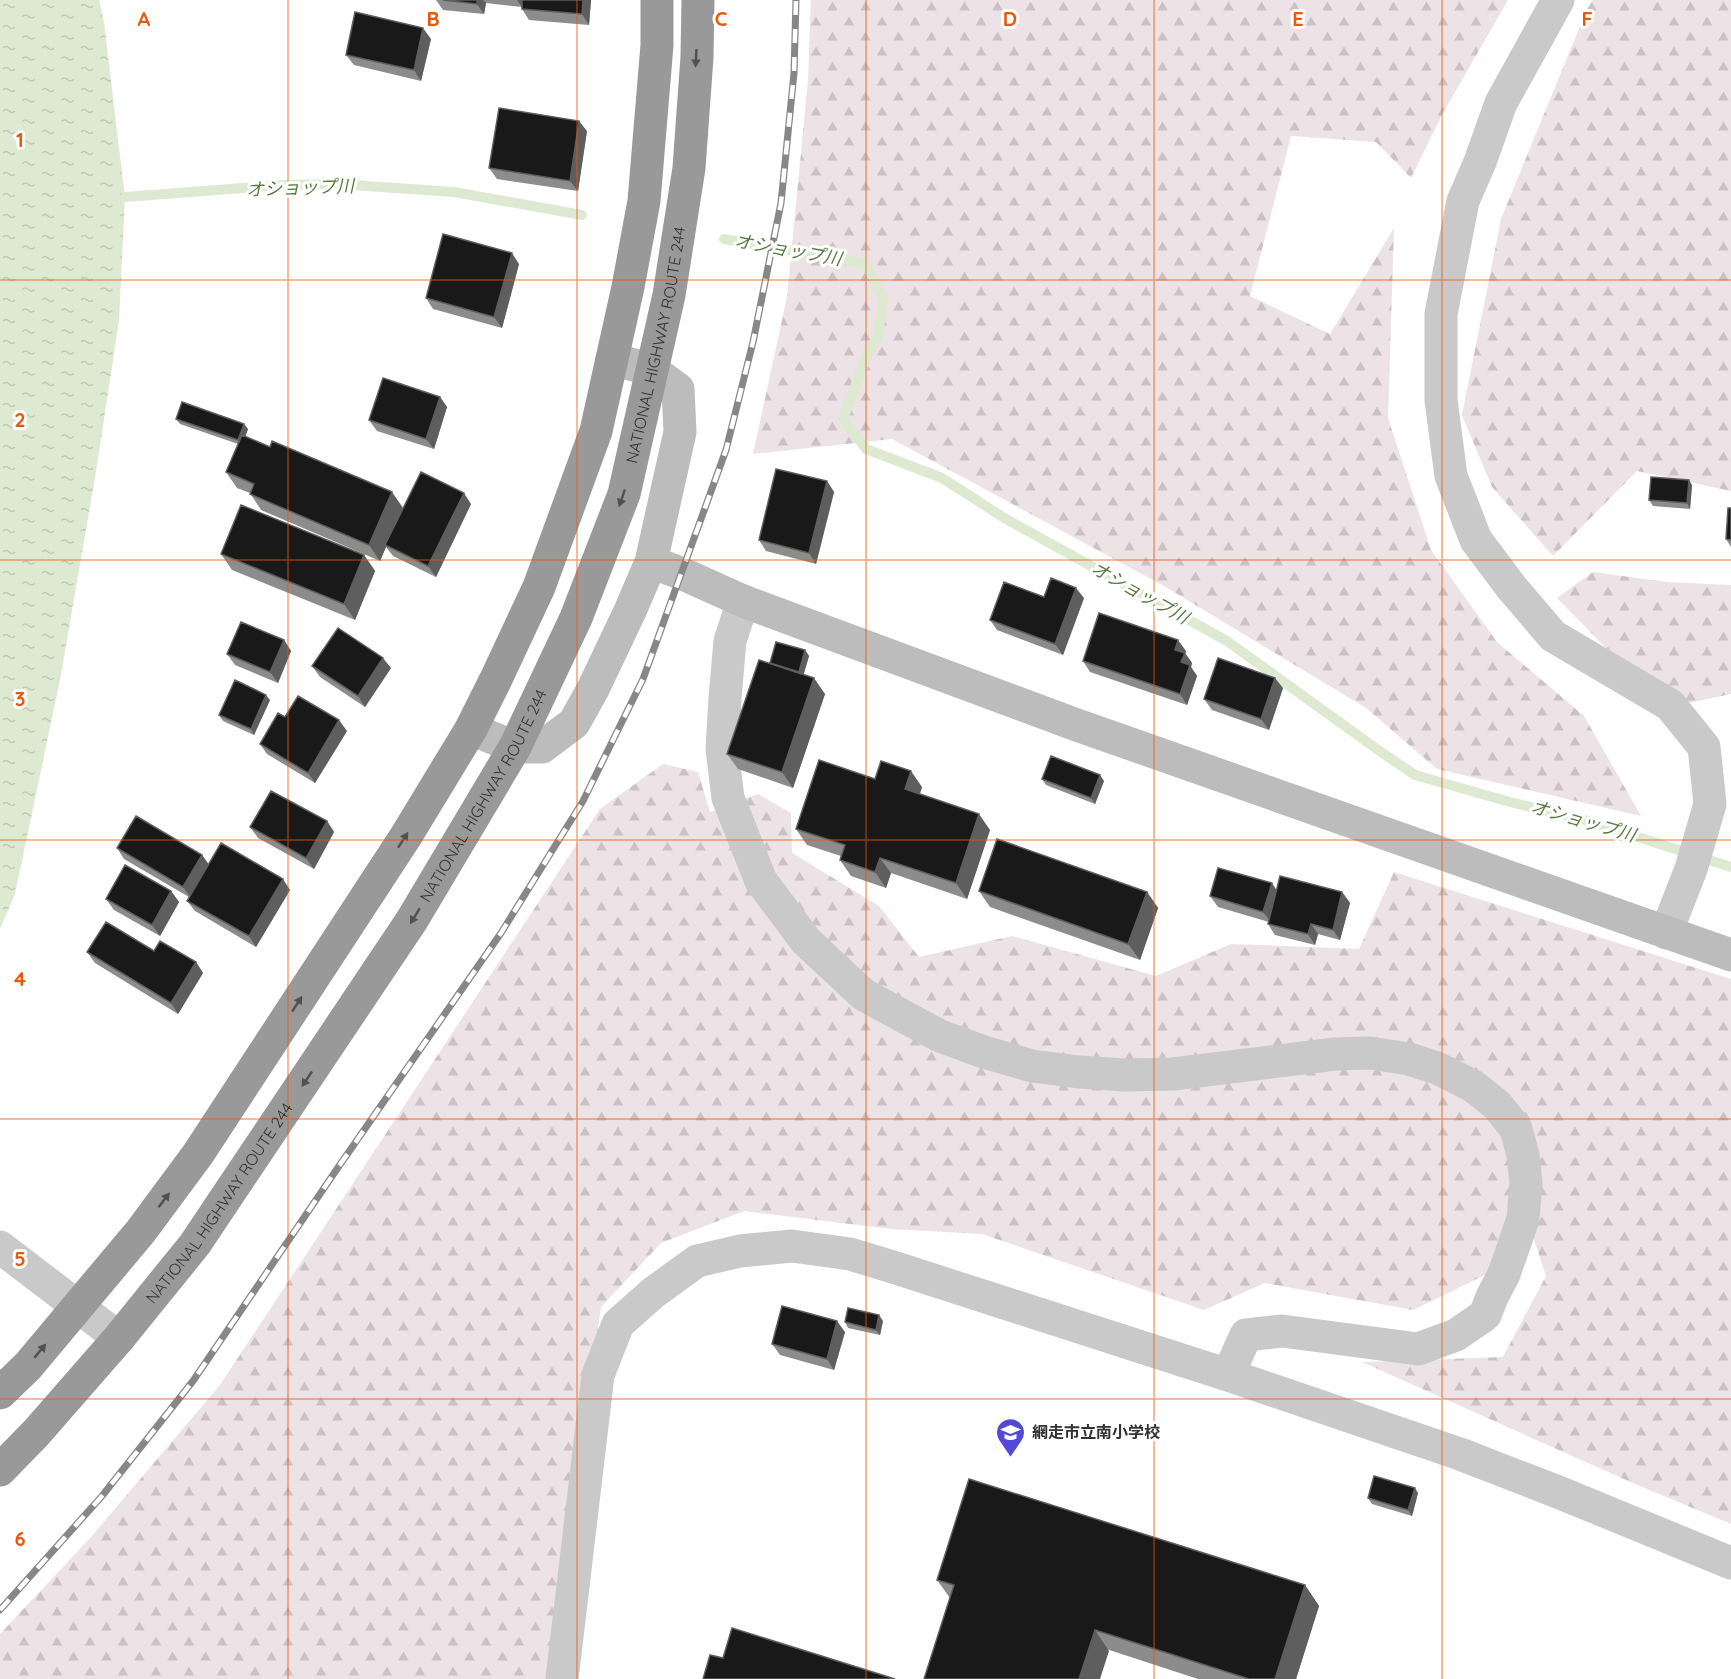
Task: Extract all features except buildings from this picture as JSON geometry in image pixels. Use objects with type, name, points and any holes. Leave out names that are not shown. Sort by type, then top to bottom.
[{"type":"highway","points":[[0,1393],[28,1366],[141,1231],[198,1154],[406,836],[471,729],[539,588],[596,431],[628,287],[644,201],[657,45],[657,0]]},
{"type":"highway","name":"NATIONAL HIGHWAY ROUTE 244","points":[[0,1470],[36,1433],[119,1338],[195,1244],[412,920],[515,747],[576,618],[624,494],[669,295],[689,168],[697,57],[698,0]]},
{"type":"street","points":[[1558,0],[1501,103],[1463,201],[1441,314],[1441,400],[1450,476],[1476,540],[1512,588],[1553,636],[1670,705],[1704,747],[1710,804],[1691,869],[1666,933]]},
{"type":"street","points":[[471,729],[515,747],[542,747],[574,723],[593,689],[651,562],[680,432],[678,389],[652,370],[612,359]]},
{"type":"street","points":[[651,562],[743,601],[1086,728],[1731,955]]},
{"type":"street","points":[[743,601],[730,640],[722,750],[728,798],[761,881],[806,941],[864,995],[940,1036],[984,1052],[1032,1066],[1079,1072],[1125,1076],[1173,1074],[1335,1054],[1370,1053],[1409,1059],[1437,1068],[1473,1086],[1497,1105],[1516,1129],[1525,1174],[1523,1219],[1504,1274],[1485,1315],[1456,1335],[1418,1348],[1282,1331],[1246,1335],[1228,1375]]},
{"type":"street","points":[[562,1679],[598,1376],[618,1324],[653,1293],[697,1262],[740,1251],[792,1246],[850,1254],[1228,1375],[1460,1454],[1731,1563]]},
{"type":"street","points":[[0,1247],[119,1338]]},
{"type":"green space","points":[[811,0],[1508,0],[1443,113],[1411,178],[1376,142],[1291,136],[1250,296],[1330,334],[1394,228],[1388,418],[1431,550],[1497,642],[1584,716],[1641,816],[1437,769],[1366,708],[1164,586],[892,439],[753,454],[787,297],[808,80]]},
{"type":"green space","points":[[1593,0],[1731,0],[1731,491],[1637,471],[1553,556],[1492,487],[1462,415],[1501,219],[1587,9]]},
{"type":"green space","points":[[1593,572],[1667,582],[1731,585],[1731,694],[1688,703],[1606,648],[1557,598]]},
{"type":"green space","points":[[663,764],[698,772],[710,812],[758,794],[791,813],[792,853],[879,906],[919,957],[1012,936],[1156,976],[1231,944],[1359,949],[1394,872],[1731,979],[1731,1524],[1635,1484],[1362,1362],[1503,1357],[1546,1276],[1533,1237],[1485,1275],[1413,1310],[1265,1283],[1204,1310],[982,1234],[891,1229],[744,1211],[661,1243],[601,1307],[549,1679],[0,1679],[0,1634],[91,1537],[220,1385],[600,809]]},
{"type":"water","points":[[0,0],[99,0],[104,22],[125,197],[119,321],[96,472],[60,680],[15,894],[0,929]]},
{"type":"waterway","name":"オショップ川","points":[[125,197],[283,185],[337,184],[454,192],[582,215]]},
{"type":"waterway","name":"オショップ川","points":[[724,239],[866,264],[883,299],[878,336],[866,357],[843,419],[866,449],[942,478],[1006,519],[1227,641],[1415,775],[1510,802],[1582,819],[1731,867]]},
{"type":"railway","points":[[0,1610],[102,1496],[193,1381],[501,933],[583,801],[643,679],[726,450],[753,342],[781,203],[794,73],[796,0]]},
{"type":"place","name":"網走市立南小学校","points":[[1011,1458]]}]
